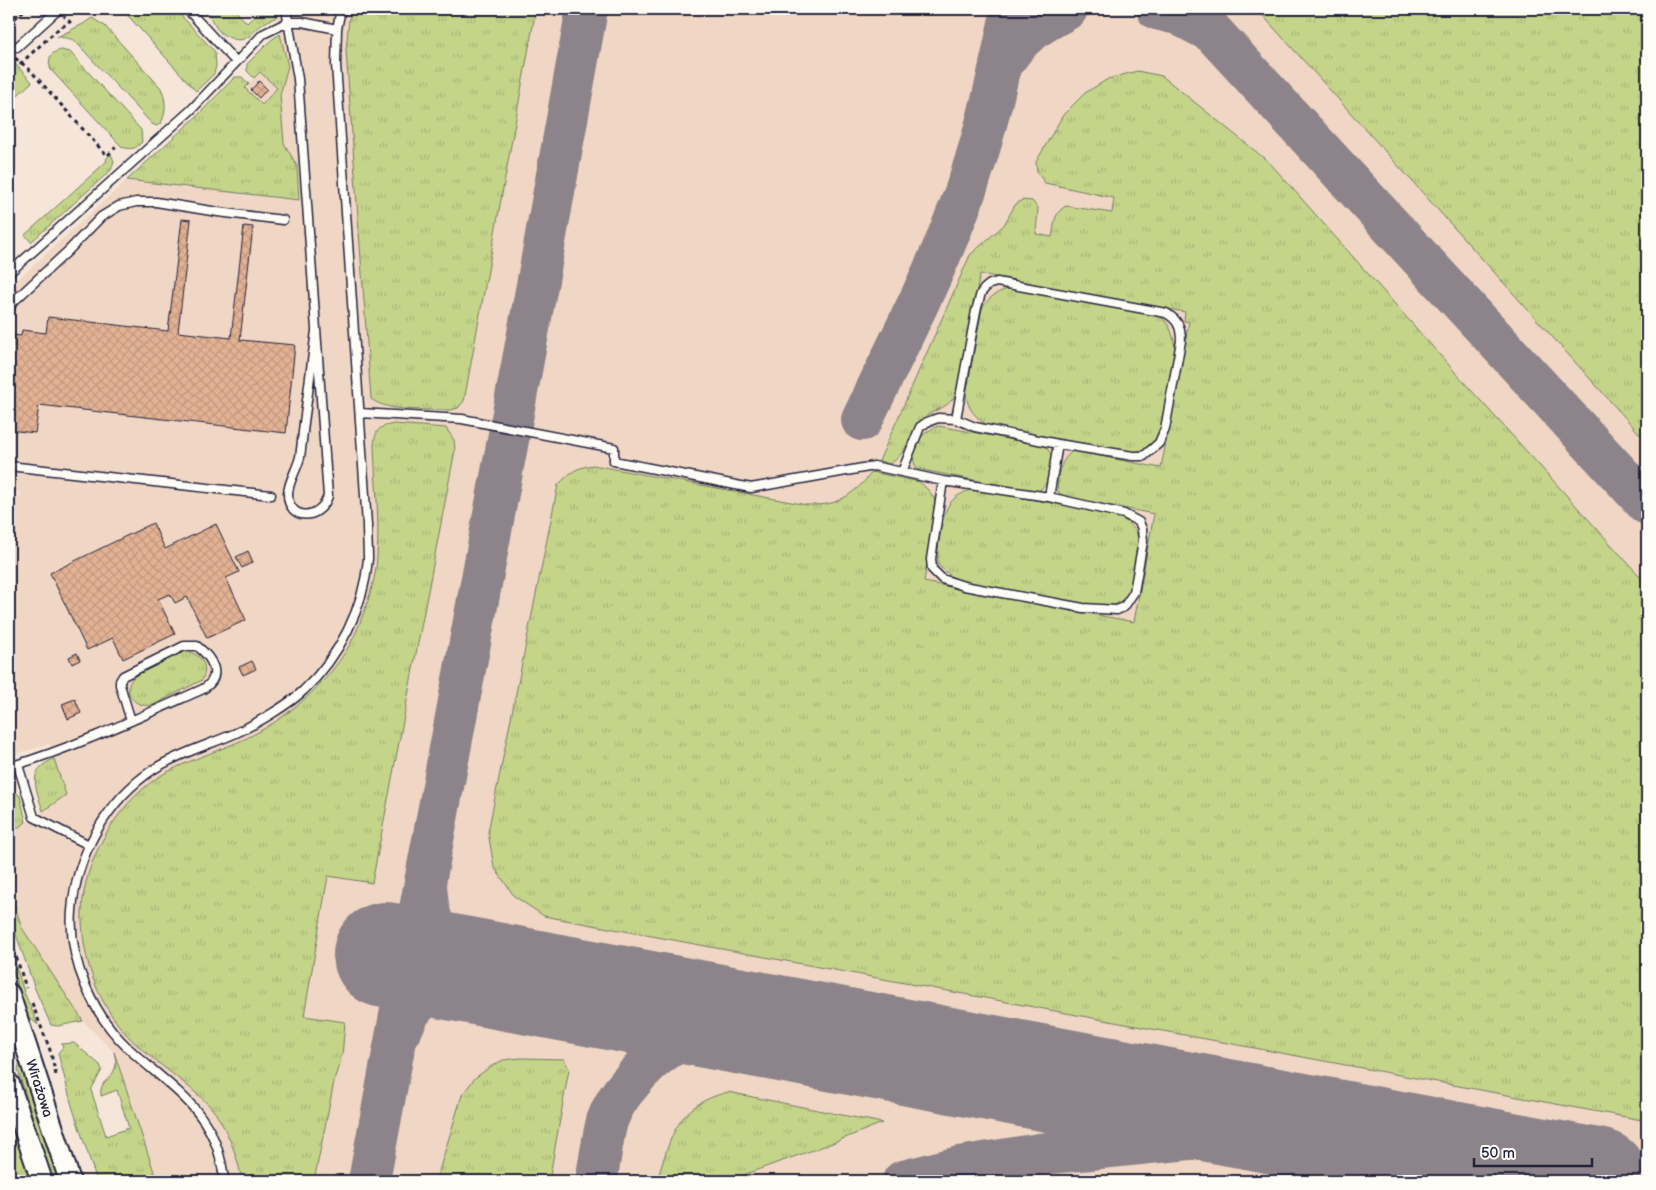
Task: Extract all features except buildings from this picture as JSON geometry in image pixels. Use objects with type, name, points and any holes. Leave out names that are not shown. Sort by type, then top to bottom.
[{"type":"main road","name":"Wirażowa","points":[[18,993],[70,1181]]},
{"type":"main road","name":"Wirażowa","points":[[9,1084],[42,1181]]},
{"type":"lane","points":[[17,47],[59,9]]},
{"type":"lane","points":[[187,9],[236,62]]},
{"type":"lane","points":[[286,9],[298,79],[328,496],[321,509],[313,514],[305,515],[292,506],[288,492],[300,458],[316,332]]},
{"type":"lane","points":[[224,1181],[222,1163],[213,1135],[199,1112],[177,1090],[127,1047],[102,1018],[86,988],[74,949],[72,910],[80,869],[89,845],[101,824],[124,794],[154,769],[238,733],[303,691],[333,657],[351,624],[362,591],[368,560],[336,64],[337,29],[341,9]]},
{"type":"lane","points":[[9,274],[192,108],[263,34],[288,22],[302,22],[337,29]]},
{"type":"lane","points":[[9,309],[13,302],[68,251],[101,217],[119,206],[136,202],[156,202],[283,220]]},
{"type":"lane","points":[[902,472],[920,427],[938,418],[956,419],[975,427],[1058,444],[1133,456],[1144,456],[1158,443],[1165,428],[1181,341],[1181,329],[1174,317],[1166,312],[997,282],[990,284],[982,293],[976,311],[956,419]]},
{"type":"lane","points":[[360,413],[436,416],[510,427],[614,448],[614,461],[751,488],[874,466],[943,481],[1049,497],[1124,514],[1138,522],[1142,529],[1143,541],[1134,592],[1124,607],[1111,610],[1083,608],[964,586],[942,579],[932,569],[932,560],[943,481]]},
{"type":"lane","points":[[1049,497],[1058,444]]},
{"type":"lane","points":[[9,466],[271,495]]},
{"type":"lane","points":[[9,767],[131,721],[203,689],[212,683],[215,676],[212,663],[204,651],[197,646],[184,646],[123,676],[120,685],[131,721]]},
{"type":"lane","points":[[18,765],[34,817],[89,845]]},
{"type":"path","points":[[9,24],[25,9]]},
{"type":"path","points":[[9,51],[20,64],[29,70],[107,156],[116,147]]},
{"type":"path","points":[[9,934],[18,993]]},
{"type":"path","points":[[31,999],[50,1050]]},
{"type":"shaded area","points":[[276,9],[1647,9],[1647,1181],[157,1181],[114,1052],[83,1021],[22,928],[9,888],[9,834],[66,795],[49,744],[9,756],[9,499],[23,493],[9,491],[9,292],[17,284],[15,282],[127,180],[299,199],[297,166],[284,143],[280,95],[288,66],[278,26],[276,15],[278,12]]},
{"type":"shaded area","points":[[260,72],[277,88],[262,105],[244,88]]},
{"type":"green space","points":[[122,9],[175,9],[215,52],[216,66],[214,74],[196,91]]},
{"type":"green space","points":[[210,9],[234,9],[247,23],[262,9],[276,9],[278,12],[277,17],[266,22],[245,39],[240,40],[228,37],[217,29],[211,18]]},
{"type":"green space","points":[[350,9],[536,9],[464,401],[458,408],[450,410],[420,410],[398,408],[371,399],[346,50]]},
{"type":"green space","points":[[1257,9],[1647,9],[1647,442]]},
{"type":"green space","points":[[92,18],[105,26],[161,88],[165,101],[165,110],[161,123],[157,126],[152,124],[74,40],[57,37]]},
{"type":"green space","points":[[280,34],[288,66],[280,95],[284,143],[297,166],[299,200],[127,180],[196,117],[235,77],[242,77],[249,84],[245,88],[262,105],[277,88],[260,72],[254,78],[247,71],[247,64],[271,40]]},
{"type":"green space","points":[[61,50],[70,52],[141,130],[142,142],[138,146],[131,149],[122,147],[51,70],[50,57]]},
{"type":"green space","points":[[9,57],[32,82],[9,103]]},
{"type":"green space","points":[[1137,71],[1162,76],[1269,162],[1470,389],[1647,584],[1647,1121],[544,916],[514,896],[494,867],[488,832],[558,485],[577,469],[593,465],[807,505],[827,504],[840,500],[858,487],[872,472],[920,482],[934,498],[936,505],[924,582],[1134,622],[1154,514],[1065,497],[1058,492],[1060,468],[1069,454],[1074,451],[1161,468],[1189,322],[1184,321],[1185,312],[980,274],[957,393],[949,403],[924,418],[914,430],[906,447],[897,459],[890,464],[879,461],[970,255],[1004,225],[1015,205],[1022,200],[1032,201],[1038,208],[1036,234],[1052,237],[1057,215],[1066,206],[1112,213],[1114,198],[1045,183],[1037,172],[1036,162],[1063,115],[1085,93],[1108,79]]},
{"type":"green space","points":[[111,154],[114,161],[111,170],[31,242],[25,235],[107,161],[106,159]]},
{"type":"green space","points":[[1012,288],[1161,316],[1171,332],[1175,350],[1161,425],[1158,436],[1151,446],[1141,451],[1125,453],[988,426],[973,413],[966,395],[982,308],[995,295]]},
{"type":"green space","points":[[394,424],[446,428],[454,440],[455,450],[372,883],[328,876],[304,1016],[345,1022],[342,1056],[335,1077],[314,1181],[242,1181],[238,1162],[230,1141],[221,1122],[209,1105],[134,1042],[122,1029],[102,999],[89,965],[83,930],[82,912],[88,873],[95,855],[116,819],[142,790],[157,778],[176,768],[238,742],[275,722],[310,694],[339,661],[359,625],[373,583],[378,543],[374,445],[377,432],[384,426]]},
{"type":"green space","points":[[938,426],[1045,445],[1052,456],[1044,486],[1035,492],[917,469],[913,456],[914,449],[926,433]]},
{"type":"green space","points":[[973,489],[1113,514],[1127,522],[1135,530],[1140,541],[1134,583],[1124,599],[1113,606],[1095,608],[968,584],[952,577],[938,565],[941,529],[950,503],[959,495]]},
{"type":"green space","points":[[183,652],[194,654],[202,660],[205,669],[202,680],[153,705],[139,704],[134,701],[130,696],[129,685],[137,674],[152,665]]},
{"type":"green space","points":[[54,759],[66,795],[43,811],[36,787],[36,774],[45,763]]},
{"type":"green space","points":[[9,786],[20,796],[26,822],[9,834]]},
{"type":"green space","points":[[9,888],[22,928],[83,1021],[58,1026],[51,1025],[35,989],[9,914]]},
{"type":"green space","points":[[9,944],[24,992],[38,1025],[27,1016],[9,959]]},
{"type":"green space","points":[[74,1043],[100,1065],[102,1070],[91,1090],[106,1136],[129,1128],[117,1090],[101,1096],[102,1086],[116,1066],[114,1052],[157,1181],[97,1181],[72,1106],[58,1053],[63,1047],[61,1044]]},
{"type":"green space","points":[[520,1058],[564,1059],[569,1069],[549,1181],[436,1181],[462,1095],[475,1078],[490,1067],[503,1060]]},
{"type":"green space","points":[[20,1061],[59,1181],[53,1181],[18,1070]]},
{"type":"green space","points":[[728,1092],[882,1123],[830,1144],[726,1181],[657,1181],[678,1124],[697,1105]]},
{"type":"green space","points":[[9,1115],[31,1181],[10,1181]]},
{"type":"taxiway","points":[[369,1181],[587,9]]},
{"type":"taxiway","points":[[862,420],[933,272],[958,212],[976,160],[988,117],[1012,9]]},
{"type":"taxiway","points":[[1001,66],[1029,32],[1067,9]]},
{"type":"taxiway","points":[[1157,9],[1178,14],[1212,32]]},
{"type":"taxiway","points":[[1191,9],[1647,504]]},
{"type":"taxiway","points":[[399,1033],[410,1012],[427,995],[446,985],[491,974],[453,948],[438,931],[432,921],[429,910],[426,886]]},
{"type":"taxiway","points":[[596,1181],[609,1116],[624,1091],[644,1068],[670,1046],[684,1039],[715,1029],[751,1023]]},
{"type":"taxiway","points":[[903,1181],[959,1167],[1040,1154],[1219,1136],[1326,1141],[1435,1151]]},
{"type":"runway","points":[[386,955],[1596,1181]]}]
